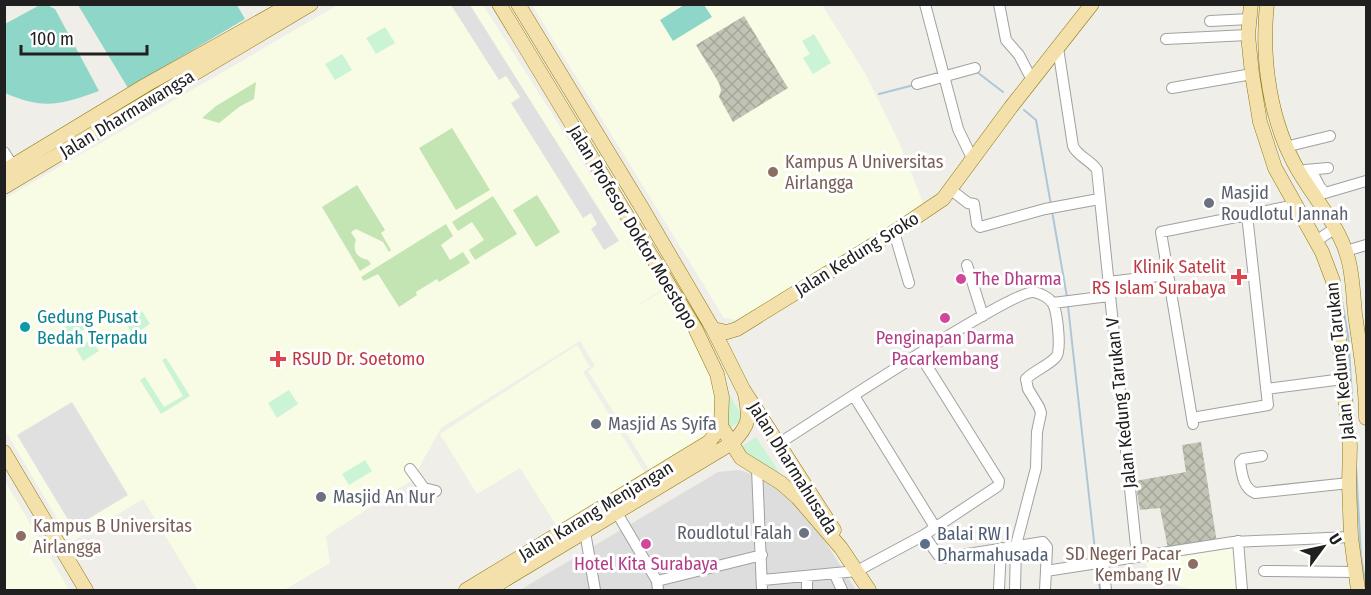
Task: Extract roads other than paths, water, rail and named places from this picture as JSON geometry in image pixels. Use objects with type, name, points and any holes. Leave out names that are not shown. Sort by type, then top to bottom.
[{"type":"main road","name":"Jalan Dharmawangsa","points":[[150,92],[269,10],[291,4]]},
{"type":"main road","name":"Jalan Dharmawangsa","points":[[4,187],[45,155],[150,92],[311,4]]},
{"type":"main road","name":"Jalan Profesor Doktor Moestopo","points":[[499,4],[695,328],[717,374],[722,397],[721,426]]},
{"type":"main road","name":"Jalan Profesor Doktor Moestopo","points":[[518,4],[713,329],[743,388]]},
{"type":"main road","name":"Jalan Kedung Sroko","points":[[713,329],[727,332],[738,329],[894,232],[942,199],[1092,4]]},
{"type":"main road","name":"Jalan Kedung Tarukan","points":[[1251,4],[1248,35],[1260,122],[1275,168],[1317,240],[1334,281],[1350,446],[1351,537],[1358,591]]},
{"type":"main road","points":[[1268,4],[1264,30],[1270,87],[1285,147],[1305,171],[1333,230],[1346,251],[1366,394],[1366,418]]},
{"type":"main road","name":"Jalan Dharmawangsa","points":[[9,169],[45,155]]},
{"type":"main road","points":[[732,443],[747,425],[743,388]]},
{"type":"main road","name":"Jalan Dharmahusada","points":[[743,388],[830,522],[841,548]]},
{"type":"main road","points":[[721,426],[741,458]]},
{"type":"main road","name":"Jalan Karang Menjangan","points":[[466,591],[709,442],[721,426]]},
{"type":"main road","name":"Jalan Karang Menjangan","points":[[488,591],[732,443]]},
{"type":"main road","points":[[4,452],[86,591]]},
{"type":"main road","points":[[700,463],[720,458],[741,458]]},
{"type":"main road","name":"Jalan Dharmahusada","points":[[741,458],[798,498],[841,548],[869,591]]},
{"type":"street","points":[[925,4],[960,136],[972,158]]},
{"type":"street","points":[[999,4],[1006,40],[1018,55],[1032,80]]},
{"type":"street","points":[[1210,21],[1250,19]]},
{"type":"street","points":[[1166,39],[1248,35]]},
{"type":"street","name":"Jalan Kedung Tarukan V","points":[[1058,48],[1073,147],[1097,168],[1137,556]]},
{"type":"street","points":[[917,84],[975,68]]},
{"type":"street","points":[[1172,88],[1252,74]]},
{"type":"street","points":[[1285,147],[1330,136]]},
{"type":"street","points":[[4,152],[9,169]]},
{"type":"street","points":[[1305,171],[1328,168]]},
{"type":"street","points":[[1305,171],[1325,193],[1366,181]]},
{"type":"street","points":[[950,189],[968,203],[975,204],[977,224],[980,227],[1099,199]]},
{"type":"street","points":[[1247,215],[1268,405],[1193,421],[1162,231],[1247,215],[1296,206]]},
{"type":"street","points":[[1317,240],[1333,230]]},
{"type":"street","points":[[894,232],[909,283]]},
{"type":"street","points":[[1346,251],[1366,244]]},
{"type":"street","points":[[967,266],[983,316]]},
{"type":"street","points":[[1108,282],[1168,274]]},
{"type":"street","points":[[778,444],[1016,297],[1031,292],[1062,302],[1109,296]]},
{"type":"street","points":[[1016,589],[1016,545],[1036,468],[1037,432],[1041,413],[1028,389],[1026,379],[1055,358],[1059,349],[1062,302]]},
{"type":"street","points":[[757,468],[763,585],[807,576],[856,572],[924,535],[997,488],[999,481],[920,355]]},
{"type":"street","points":[[1266,389],[1343,379]]},
{"type":"street","points":[[854,396],[935,527]]},
{"type":"street","points":[[1262,456],[1243,459],[1240,463],[1245,485],[1248,490],[1256,494],[1349,483]]},
{"type":"street","points":[[410,469],[424,488],[436,491]]},
{"type":"street","points":[[617,513],[657,586],[762,555]]},
{"type":"street","points":[[585,532],[595,591]]},
{"type":"street","points":[[924,535],[942,558],[1016,545],[1045,543],[1045,591]]},
{"type":"street","points":[[1046,571],[1238,541],[1351,537]]},
{"type":"street","points":[[1238,541],[1242,591]]},
{"type":"street","points":[[999,589],[1001,548]]},
{"type":"street","points":[[1099,562],[1106,591]]},
{"type":"street","points":[[1264,571],[1354,572]]},
{"type":"street","points":[[835,575],[842,591]]},
{"type":"street","points":[[807,576],[807,591]]},
{"type":"waterway","points":[[977,72],[1003,92]]},
{"type":"waterway","points":[[879,94],[914,85]]},
{"type":"waterway","points":[[1024,110],[1036,120],[1051,205]]},
{"type":"waterway","points":[[1052,211],[1067,297]]},
{"type":"waterway","points":[[1340,289],[1348,335],[1353,411]]},
{"type":"waterway","points":[[1068,306],[1096,559]]},
{"type":"waterway","points":[[1356,465],[1361,556],[1366,587]]},
{"type":"waterway","points":[[1097,568],[1100,590]]},
{"type":"place","name":"Kampus A Universitas Airlangga","points":[[773,172]]},
{"type":"place","name":"Masjid Roudlotul Jannah","points":[[1209,203]]},
{"type":"place","name":"Klinik Satelit RS Islam Surabaya","points":[[1239,277]]},
{"type":"place","name":"The Dharma","points":[[961,279]]},
{"type":"place","name":"Penginapan Darma Pacarkembang","points":[[945,318]]},
{"type":"place","name":"Gedung Pusat Bedah Terpadu","points":[[25,327]]},
{"type":"place","name":"RSUD Dr. Soetomo","points":[[278,359]]},
{"type":"place","name":"Masjid As Syifa","points":[[596,424]]},
{"type":"place","name":"Masjid An Nur","points":[[321,497]]},
{"type":"place","name":"Roudlotul Falah","points":[[804,533]]},
{"type":"place","name":"Kampus B Universitas Airlangga","points":[[21,536]]},
{"type":"place","name":"Hotel Kita Surabaya","points":[[646,544]]},
{"type":"place","name":"Balai RW I Dharmahusada","points":[[925,544]]},
{"type":"place","name":"SD Negeri Pacar Kembang IV","points":[[1193,564]]}]
